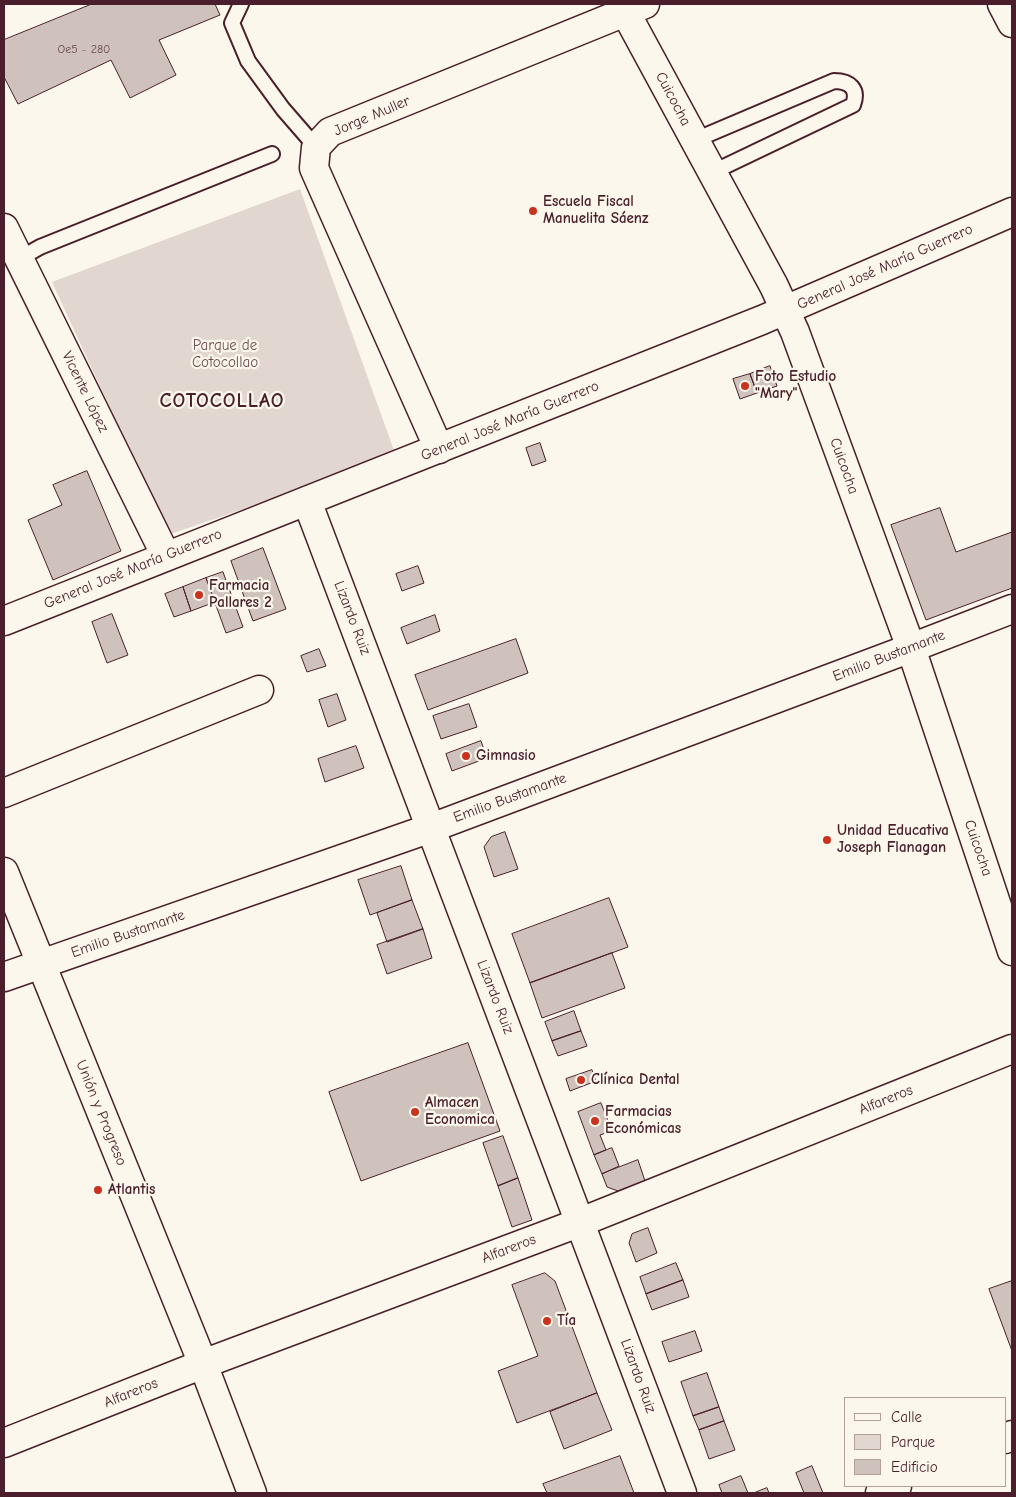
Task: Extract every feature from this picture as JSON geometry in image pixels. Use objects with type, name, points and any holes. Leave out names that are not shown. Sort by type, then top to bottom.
[{"type":"street","points":[[1002,4],[1012,23]]},
{"type":"street","name":"Jorge Muller","points":[[316,147],[330,132],[631,7]]},
{"type":"street","name":"Cuicocha","points":[[631,7],[695,140],[786,310],[911,648],[1012,951]]},
{"type":"street","points":[[316,147],[314,168],[438,449]]},
{"type":"street","name":"General José María Guerrero","points":[[4,620],[786,310],[1012,212]]},
{"type":"street","name":"Vicente López","points":[[4,228],[11,263],[166,556]]},
{"type":"street","name":"Lizardo Ruiz","points":[[307,501],[682,1493]]},
{"type":"street","name":"Emilio Bustamante","points":[[4,977],[431,828],[1012,609]]},
{"type":"street","points":[[4,793],[259,690]]},
{"type":"street","name":"Unión y Progreso","points":[[4,872],[203,1364],[252,1493]]},
{"type":"street","name":"Alfareros","points":[[4,1443],[203,1364],[581,1222],[1012,1049]]},
{"type":"street","points":[[880,1493],[895,1487]]},
{"type":"lane","points":[[240,4],[232,23],[248,61],[283,109],[316,147]]},
{"type":"lane","points":[[695,140],[834,81],[844,81],[854,88],[856,98],[853,105],[713,172]]},
{"type":"lane","points":[[11,263],[40,247],[272,154]]},
{"type":"green space","name":"Parque de Cotocollao","points":[[300,189],[396,456],[168,535],[52,282]]},
{"type":"building","points":[[92,4],[215,4],[220,15],[159,40],[176,75],[130,98],[111,60],[18,104],[4,77],[4,40]]},
{"type":"building","points":[[770,366],[777,386],[757,393],[750,374]]},
{"type":"building","name":"Foto Estudio \"Mary\"","points":[[750,374],[757,393],[740,399],[733,379]]},
{"type":"building","points":[[540,443],[546,461],[532,466],[526,448]]},
{"type":"building","points":[[87,471],[121,551],[53,580],[28,520],[62,505],[53,485]]},
{"type":"building","points":[[940,508],[956,552],[1012,532],[1012,588],[926,620],[891,525]]},
{"type":"building","points":[[263,548],[286,609],[253,621],[231,561]]},
{"type":"building","points":[[418,566],[424,583],[402,591],[396,574]]},
{"type":"building","points":[[223,572],[243,627],[226,633],[206,578]]},
{"type":"building","name":"Farmacia Pallares 2","points":[[206,578],[215,602],[191,611],[183,587]]},
{"type":"building","points":[[183,587],[191,611],[174,617],[165,594]]},
{"type":"building","points":[[112,614],[128,655],[107,663],[92,622]]},
{"type":"building","points":[[435,615],[440,631],[407,644],[401,628]]},
{"type":"building","points":[[516,639],[528,673],[428,710],[415,675]]},
{"type":"building","points":[[319,649],[326,666],[307,672],[301,656]]},
{"type":"building","points":[[337,694],[346,720],[328,727],[319,700]]},
{"type":"building","points":[[469,704],[477,727],[441,739],[433,716]]},
{"type":"building","name":"Gimnasio","points":[[481,741],[487,758],[452,771],[446,754]]},
{"type":"building","points":[[356,746],[364,768],[325,782],[318,759]]},
{"type":"building","points":[[505,832],[518,869],[494,877],[484,847],[491,837]]},
{"type":"building","points":[[401,866],[412,900],[370,915],[358,880]]},
{"type":"building","points":[[609,898],[628,947],[530,983],[512,934]]},
{"type":"building","points":[[412,900],[423,929],[387,942],[377,913]]},
{"type":"building","points":[[423,929],[432,958],[387,974],[377,945]]},
{"type":"building","points":[[612,953],[625,988],[542,1018],[530,983]]},
{"type":"building","points":[[574,1011],[581,1031],[552,1041],[545,1022]]},
{"type":"building","points":[[581,1031],[587,1046],[558,1056],[552,1041]]},
{"type":"building","name":"Almacen Economica","points":[[468,1043],[500,1131],[361,1181],[329,1092]]},
{"type":"building","name":"Clínica Dental","points":[[592,1070],[596,1081],[570,1091],[566,1079]]},
{"type":"building","name":"Farmacias Económicas","points":[[601,1103],[612,1131],[600,1135],[606,1150],[594,1155],[578,1112]]},
{"type":"building","points":[[503,1136],[518,1178],[498,1186],[483,1143]]},
{"type":"building","points":[[612,1148],[619,1166],[602,1174],[594,1155]]},
{"type":"building","points":[[638,1160],[645,1181],[618,1191],[607,1187],[602,1174]]},
{"type":"building","points":[[518,1178],[532,1220],[512,1227],[498,1186]]},
{"type":"building","points":[[648,1228],[657,1253],[636,1262],[629,1243],[632,1234]]},
{"type":"building","points":[[676,1263],[683,1280],[646,1294],[640,1277]]},
{"type":"building","name":"Tía","points":[[545,1273],[555,1281],[597,1393],[517,1423],[498,1371],[538,1356],[512,1285]]},
{"type":"building","points":[[683,1280],[689,1297],[652,1310],[646,1294]]},
{"type":"building","points":[[1012,1281],[1012,1351],[989,1289]]},
{"type":"building","points":[[695,1331],[702,1351],[669,1362],[662,1342]]},
{"type":"building","points":[[707,1373],[719,1407],[693,1416],[681,1382]]},
{"type":"building","points":[[597,1393],[612,1430],[564,1449],[550,1412]]},
{"type":"building","points":[[719,1407],[724,1421],[699,1430],[693,1416]]},
{"type":"building","points":[[724,1421],[735,1450],[709,1459],[699,1430]]},
{"type":"building","points":[[620,1456],[634,1493],[547,1493],[543,1484]]},
{"type":"building","points":[[812,1466],[823,1493],[804,1493],[796,1473]]},
{"type":"building","points":[[741,1476],[748,1493],[722,1493],[719,1485]]},
{"type":"building","points":[[767,1488],[769,1493],[754,1493]]},
{"type":"place","name":"Escuela Fiscal Manuelita Sáenz","points":[[533,211]]},
{"type":"place","name":"Foto Estudio \"Mary\"","points":[[745,386]]},
{"type":"place","name":"Farmacia Pallares 2","points":[[199,595]]},
{"type":"place","name":"Gimnasio","points":[[466,756]]},
{"type":"place","name":"Unidad Educativa Joseph Flanagan","points":[[827,840]]},
{"type":"place","name":"Clínica Dental","points":[[581,1080]]},
{"type":"place","name":"Almacen Economica","points":[[415,1112]]},
{"type":"place","name":"Farmacias Económicas","points":[[595,1121]]},
{"type":"place","name":"Atlantis","points":[[98,1190]]},
{"type":"place","name":"Tía","points":[[547,1321]]},
{"type":"district","name":"COTOCOLLAO","points":[[222,401]]}]
